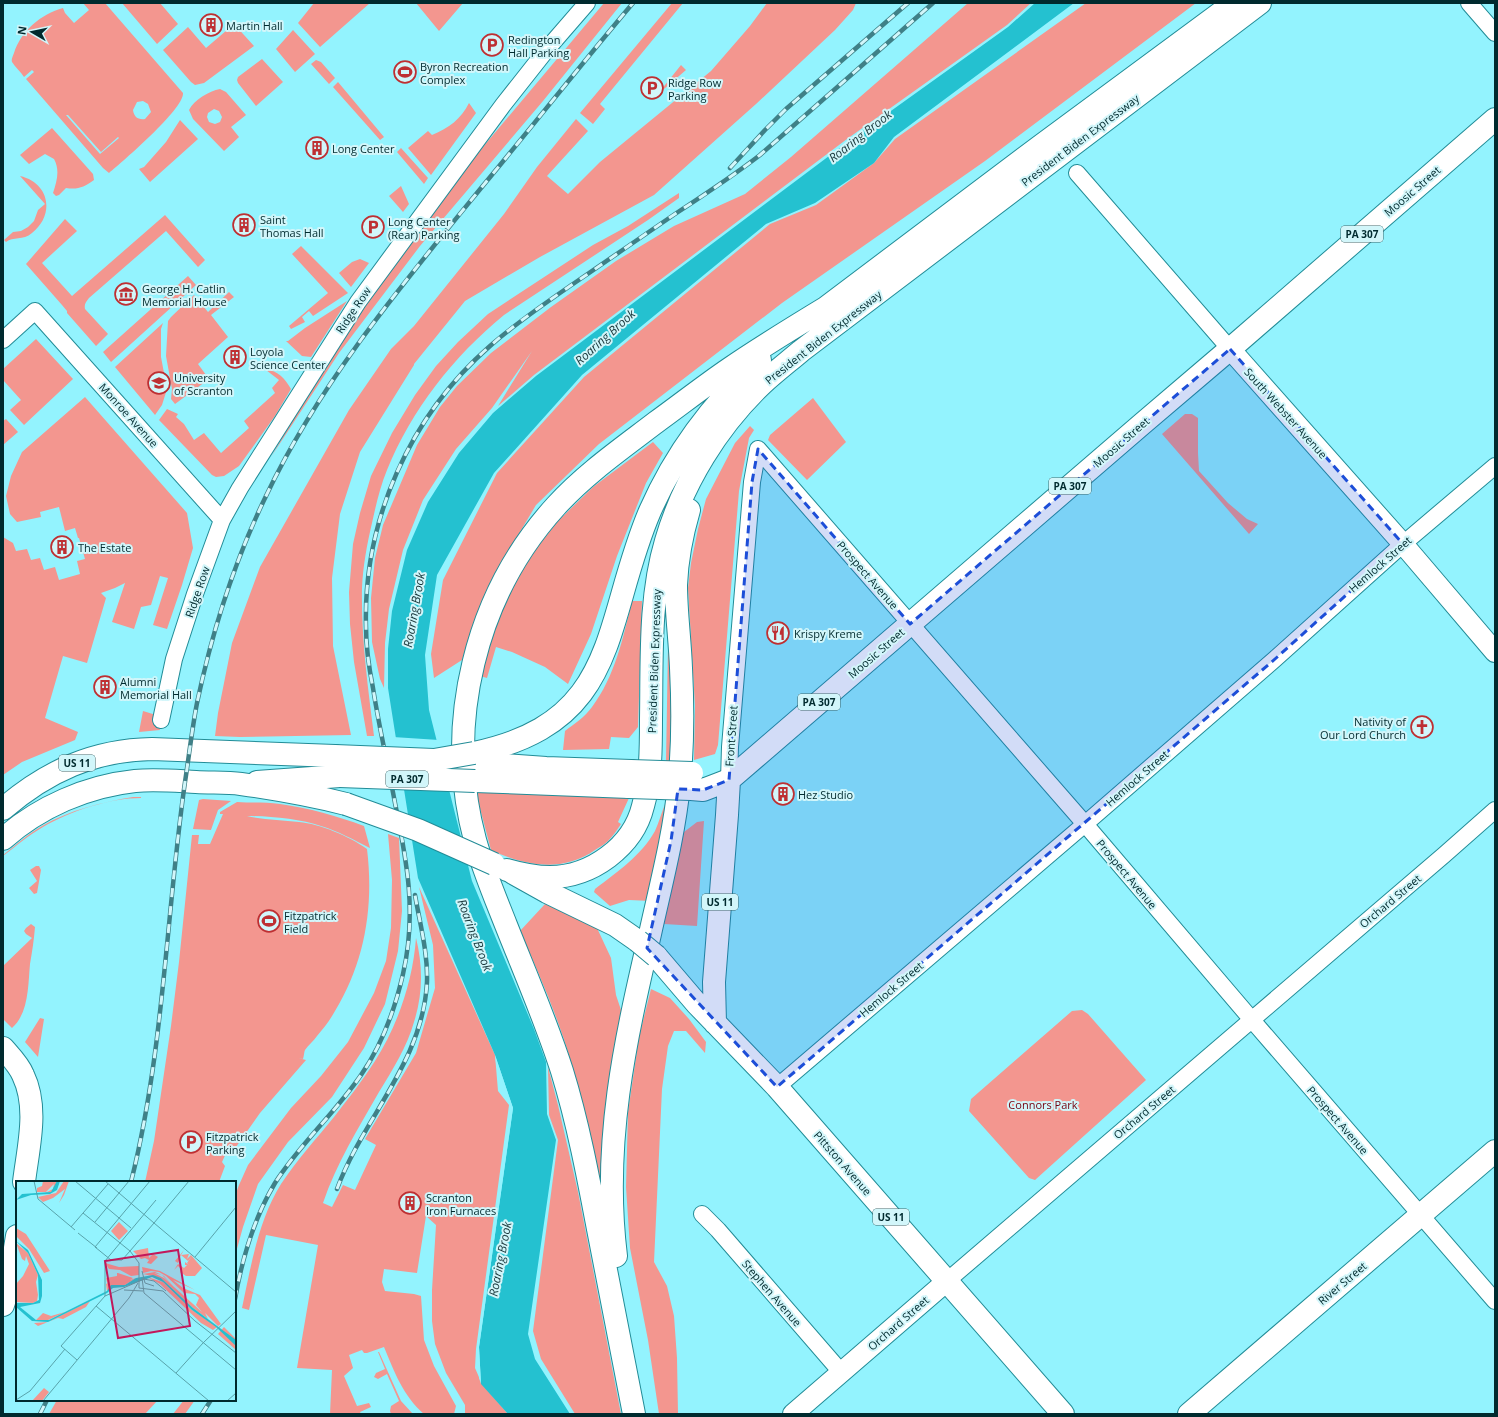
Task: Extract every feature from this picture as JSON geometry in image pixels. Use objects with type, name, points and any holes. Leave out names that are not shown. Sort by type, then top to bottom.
[{"type":"main road","name":"President Biden Expressway","points":[[338,766],[434,760],[475,766],[507,745],[538,732],[565,713],[575,702],[595,673],[612,634],[633,560],[650,512],[667,477],[685,448],[712,410],[749,370],[827,306],[1039,146],[1234,3]]},
{"type":"main road","name":"President Biden Expressway","points":[[240,784],[301,794],[346,804],[412,827],[500,867],[521,874],[550,877],[563,876],[589,868],[614,853],[632,832],[643,808],[646,793],[651,759],[653,628],[659,565],[670,526],[689,481],[712,444],[762,384],[801,351],[1260,3]]},
{"type":"main road","name":"Moosic Street","points":[[729,780],[1230,350],[1495,119]]},
{"type":"main road","points":[[634,1414],[586,1163],[571,1102],[550,1037],[491,887],[475,841],[466,796],[463,752],[463,733],[468,689],[474,660],[485,625],[504,581],[527,541],[557,505],[611,456],[725,371],[827,306]]},
{"type":"main road","points":[[646,1414],[621,1289],[615,1247],[612,1177],[614,1130],[619,1082],[629,1028],[665,868],[679,786],[682,703],[677,575],[680,551],[685,526],[702,475],[728,423]]},
{"type":"main road","name":"US 11","points":[[3,809],[33,786],[60,769],[92,758],[116,752],[152,749],[338,766]]},
{"type":"main road","name":"PA 307","points":[[240,784],[338,766],[475,766],[630,779],[692,781],[703,790],[729,780]]},
{"type":"main road","name":"US 11","points":[[3,839],[43,810],[77,795],[107,786],[152,780],[240,784]]},
{"type":"main road","name":"Front Street","points":[[715,1023],[714,982],[728,816],[729,780]]},
{"type":"main road","name":"US 11","points":[[500,867],[609,922],[638,941],[656,956],[715,1023]]},
{"type":"main road","name":"Pittston Avenue","points":[[715,1023],[777,1087],[1062,1414]]},
{"type":"main road","points":[[3,1048],[23,1074],[31,1102],[31,1116],[24,1181]]},
{"type":"main road","name":"River Street","points":[[1188,1414],[1421,1216],[1495,1151]]},
{"type":"main road","points":[[3,1305],[8,1290],[16,1242]]},
{"type":"street","name":"Ridge Row","points":[[161,720],[174,659],[195,594],[222,520],[240,488],[358,302],[503,105],[548,48],[587,3]]},
{"type":"street","points":[[1469,3],[1495,33]]},
{"type":"street","name":"South Webster Avenue","points":[[1077,173],[1230,350],[1403,544],[1495,652]]},
{"type":"street","name":"Monroe Avenue","points":[[3,340],[35,311],[222,520]]},
{"type":"street","name":"Prospect Avenue","points":[[758,449],[1085,824],[1495,1301]]},
{"type":"street","name":"Front Street","points":[[729,780],[730,747],[752,482],[758,449]]},
{"type":"street","name":"Hemlock Street","points":[[777,1087],[1085,824],[1275,659],[1403,544],[1495,466]]},
{"type":"street","name":"Orchard Street","points":[[793,1414],[1495,810]]},
{"type":"street","name":"Stephen Avenue","points":[[702,1214],[718,1230],[841,1372]]},
{"type":"highlighted area","points":[[1230,349],[1403,544],[1275,659],[777,1087],[647,948],[671,841],[678,789],[703,790],[729,780],[752,482],[758,449],[910,624]]},
{"type":"green space","points":[[83,3],[105,3],[183,93],[181,101],[164,122],[139,147],[109,173],[26,79],[34,72],[32,70],[24,77],[12,61],[17,45],[27,31],[33,24],[47,14],[63,8],[65,13],[74,23],[89,10]],"holes":[[[143,101],[148,104],[151,112],[145,119],[140,119],[135,116],[133,110],[137,102]],[[66,115],[68,115],[101,152],[118,137],[119,138],[100,154]]]},
{"type":"green space","points":[[122,3],[160,3],[178,24],[157,44]]},
{"type":"green space","points":[[314,3],[370,3],[320,47],[298,23]]},
{"type":"green space","points":[[416,3],[463,3],[439,31]]},
{"type":"green space","points":[[604,3],[622,3],[543,101],[420,246],[339,353],[271,457],[367,300],[451,185]]},
{"type":"green space","points":[[672,3],[683,3],[600,104],[605,109],[593,124],[580,113]]},
{"type":"green space","points":[[767,3],[856,3],[853,10],[835,30],[756,104],[654,195],[540,257],[465,301],[414,364],[414,326],[504,214],[537,167],[576,119],[588,131],[547,176],[568,194],[600,162],[711,71],[750,26]]},
{"type":"green space","points":[[968,3],[1031,3],[1007,25],[847,139],[534,375],[498,406],[532,351],[492,408],[456,449],[423,500],[403,550],[389,609],[385,643],[384,688],[380,679],[372,642],[371,598],[375,558],[383,525],[417,445],[440,407],[457,386],[491,353],[551,307],[616,261],[674,226],[745,194],[791,157]]},
{"type":"green space","points":[[1086,3],[1196,3],[985,161],[782,303],[599,444],[536,505],[491,581],[474,621],[462,660],[434,678],[431,654],[443,580],[497,473],[584,377],[770,224],[816,205],[874,163],[895,139]]},
{"type":"green space","points":[[234,24],[254,46],[204,83],[195,85],[191,82],[163,50],[188,27],[206,48]]},
{"type":"green space","points":[[293,30],[315,54],[295,72],[276,49]]},
{"type":"green space","points":[[262,59],[283,82],[256,106],[237,80],[238,77]]},
{"type":"green space","points":[[316,60],[321,62],[335,78],[329,84],[311,64]]},
{"type":"green space","points":[[681,65],[686,70],[657,95]]},
{"type":"green space","points":[[338,82],[384,137],[380,140],[333,87]]},
{"type":"green space","points":[[220,89],[226,92],[246,115],[231,127],[239,137],[224,151],[193,119],[189,110],[198,99]],"holes":[[[214,109],[219,111],[222,117],[220,122],[215,124],[209,122],[207,117],[208,113]]]},
{"type":"green space","points":[[469,103],[476,113],[431,175],[408,148],[428,131],[432,135],[449,126],[462,114]]},
{"type":"green space","points":[[180,120],[198,139],[150,182],[139,169],[144,167],[166,142]]},
{"type":"green space","points":[[52,128],[93,174],[94,180],[74,189],[66,188],[56,196],[53,193],[57,180],[57,167],[54,159],[45,154],[29,164],[20,155]]},
{"type":"green space","points":[[401,148],[428,178],[424,184],[397,152]]},
{"type":"green space","points":[[20,176],[38,185],[46,200],[46,209],[39,226],[32,233],[25,237],[12,239],[6,242],[4,240],[13,232],[21,231],[28,227],[34,221],[38,210],[45,204]]},
{"type":"green space","points":[[401,186],[409,204],[403,212],[389,196]]},
{"type":"green space","points":[[679,193],[679,198],[504,315],[485,331],[451,366],[422,405],[409,426],[397,448],[382,483],[364,563],[362,607],[365,662],[374,736],[367,736],[354,662],[350,624],[349,592],[353,544],[360,513],[371,476],[392,433],[415,395],[436,366],[458,342],[488,314],[593,245],[628,226]]},
{"type":"green space","points":[[165,215],[205,260],[198,267],[166,231],[86,302],[85,309],[108,334],[96,346],[26,264],[65,219],[77,231],[42,263],[72,296]]},
{"type":"green space","points":[[301,246],[348,293],[313,316],[309,311],[302,317],[305,322],[291,329],[289,326],[328,293],[292,254]]},
{"type":"green space","points":[[360,259],[369,263],[351,287],[339,273],[352,262]]},
{"type":"green space","points":[[188,276],[196,285],[111,362],[103,352]]},
{"type":"green space","points":[[229,292],[234,297],[211,315],[228,337],[198,364],[209,379],[175,404],[171,399],[172,389],[166,356],[168,321],[194,295],[208,312]]},
{"type":"green space","points":[[347,301],[311,357],[302,356],[286,341],[288,341],[305,328]]},
{"type":"green space","points":[[163,323],[161,329],[161,357],[167,389],[162,405],[155,415],[115,367]]},
{"type":"green space","points":[[414,326],[414,365],[360,452],[340,514],[332,578],[333,646],[351,735],[215,736],[232,643],[260,567],[349,410],[391,349]]},
{"type":"green space","points":[[36,339],[73,379],[24,425],[10,410],[21,400],[3,380],[3,369]]},
{"type":"green space","points":[[266,370],[278,373],[291,389],[275,416],[239,466],[224,476],[216,477],[212,475],[159,420],[167,409],[178,414],[176,417],[184,424],[194,440],[204,433],[221,453],[249,428],[244,421],[275,393],[272,388],[279,380]]},
{"type":"green space","points":[[85,397],[187,513],[193,548],[167,629],[153,625],[168,578],[160,576],[151,605],[141,607],[134,629],[112,622],[125,583],[101,593],[106,598],[87,663],[63,656],[45,718],[78,732],[75,740],[22,762],[3,775],[3,537],[13,543],[16,551],[27,549],[31,560],[40,558],[44,570],[55,567],[59,580],[80,574],[77,561],[85,559],[75,528],[65,531],[59,507],[40,512],[41,517],[17,522],[10,514],[6,496],[11,476],[22,452]]},
{"type":"green space","points":[[813,398],[846,442],[807,480],[768,440],[770,435]]},
{"type":"green space","points":[[1185,414],[1192,414],[1198,418],[1199,471],[1228,503],[1247,519],[1258,524],[1249,534],[1162,434]]},
{"type":"green space","points":[[6,419],[18,432],[3,445],[3,421]]},
{"type":"green space","points":[[750,426],[754,430],[749,438],[739,491],[718,745],[715,754],[694,760],[695,706],[688,588],[691,563],[706,499],[735,443]]},
{"type":"green space","points":[[653,442],[663,453],[646,483],[617,556],[591,634],[568,684],[545,667],[512,652],[496,647],[487,678],[480,676],[499,617],[513,586],[535,550],[558,521],[593,487]]},
{"type":"green space","points":[[669,590],[673,670],[671,761],[666,761]]},
{"type":"green space","points":[[632,601],[642,601],[638,727],[629,738],[611,737],[609,749],[563,750],[565,731],[589,711],[607,683],[617,656]]},
{"type":"green space","points":[[143,711],[156,715],[160,730],[139,732]]},
{"type":"green space","points":[[477,787],[629,798],[618,822],[621,824],[605,844],[570,862],[543,865],[517,860],[491,850],[477,797]]},
{"type":"green space","points":[[133,797],[141,797],[116,800],[90,806],[110,801]]},
{"type":"green space","points":[[199,800],[231,801],[218,810],[211,830],[193,829]]},
{"type":"green space","points":[[668,801],[651,901],[629,900],[610,906],[594,892],[595,889],[620,870],[643,848],[655,831],[666,802]]},
{"type":"green space","points":[[237,802],[280,804],[323,813],[364,826],[370,848],[340,833],[327,828],[304,821],[285,818],[247,816],[316,825],[343,835],[367,849],[369,891],[365,933],[354,973],[329,1021],[305,1050],[303,1059],[298,1058],[306,1060],[260,1113],[231,1154],[229,1147],[222,1162],[225,1166],[219,1181],[145,1181],[154,1141],[171,1026],[192,835],[199,835],[198,844],[210,844],[223,814],[220,814],[220,812]]},
{"type":"green space","points":[[90,806],[54,821],[38,830],[3,856],[32,832],[53,820]]},
{"type":"green space","points":[[704,821],[697,926],[664,924],[684,832],[697,822]]},
{"type":"green space","points":[[388,834],[399,838],[402,911],[398,951],[385,1004],[364,1048],[332,1097],[288,1142],[258,1184],[236,1252],[236,1193],[248,1165],[291,1108],[321,1076],[348,1042],[374,993],[386,961],[391,928],[392,880]]},
{"type":"green space","points":[[36,866],[39,866],[41,870],[37,893],[34,894],[29,888],[37,881],[30,870]]},
{"type":"green space","points":[[419,887],[495,1055],[498,1091],[509,1105],[476,1349],[475,1368],[482,1384],[508,1414],[465,1414],[465,1405],[446,1373],[435,1344],[432,1321],[432,1290],[436,1225],[426,1216],[417,1273],[384,1269],[382,1282],[385,1291],[421,1296],[424,1340],[434,1366],[456,1406],[454,1414],[424,1414],[410,1399],[405,1391],[384,1347],[367,1353],[364,1353],[362,1350],[349,1355],[353,1368],[344,1376],[357,1406],[369,1403],[371,1407],[360,1412],[361,1414],[330,1414],[332,1370],[297,1368],[318,1245],[266,1235],[249,1310],[242,1308],[256,1244],[266,1213],[273,1198],[294,1166],[360,1082],[383,1047],[391,1032],[408,986],[412,970],[416,938],[420,959],[421,980],[417,1012],[408,1040],[341,1160],[323,1203],[332,1207],[343,1185],[355,1190],[376,1145],[365,1139],[416,1053],[435,988],[433,945]]},
{"type":"green space","points":[[545,904],[597,928],[611,958],[616,995],[623,1016],[600,1193],[584,1111],[566,1045],[541,979],[520,931]]},
{"type":"green space","points":[[31,924],[35,927],[27,998],[22,1015],[12,1028],[3,1019],[3,966],[32,938],[24,931]]},
{"type":"green space","points":[[651,989],[670,998],[689,1019],[706,1042],[705,1053],[686,1031],[674,1031],[668,1046],[662,1089],[654,1262],[667,1286],[674,1316],[677,1358],[678,1414],[659,1414],[648,1340],[630,1248],[626,1187],[628,1112],[639,1037]]},
{"type":"green space","name":"Connors Park","points":[[1082,1010],[1088,1014],[1146,1080],[1035,1180],[1029,1178],[969,1111],[971,1099],[1072,1011]]},
{"type":"green space","points":[[40,1018],[44,1019],[38,1057],[25,1042]]},
{"type":"green space","points":[[548,1067],[578,1192],[621,1414],[575,1414],[541,1359],[533,1331],[558,1140],[549,1115]]},
{"type":"green space","points":[[378,1352],[401,1401],[413,1414],[391,1414],[391,1406],[399,1401],[387,1374],[378,1379],[374,1377],[376,1373],[385,1369]]},
{"type":"green space","points":[[56,1401],[157,1401],[145,1414],[49,1414]]},
{"type":"green space","points":[[183,1401],[194,1401],[185,1414],[173,1414]]},
{"type":"water","name":"Roaring Brook","points":[[1035,3],[1074,3],[894,137],[874,163],[815,203],[766,224],[582,375],[494,473],[437,575],[425,655],[429,710],[472,881],[534,1029],[546,1062],[547,1114],[556,1140],[528,1334],[535,1359],[570,1414],[508,1414],[481,1384],[479,1347],[513,1108],[495,1055],[418,878],[388,688],[388,649],[392,611],[407,550],[428,502],[459,453],[493,413],[536,376],[849,141],[1008,27]]},
{"type":"pier","points":[[393,737],[439,740],[450,785],[401,784]]},
{"type":"pier","points":[[495,1055],[513,1108],[479,1347],[481,1384],[479,1378],[477,1347],[511,1108],[496,1063]]},
{"type":"railway","points":[[131,1181],[142,1133],[158,1033],[179,832],[197,703],[225,598],[254,521],[288,453],[312,412],[366,333],[395,294],[633,3]]},
{"type":"railway","points":[[730,168],[786,109],[908,3]]},
{"type":"railway","points":[[236,1294],[245,1254],[255,1225],[268,1196],[275,1183],[295,1155],[351,1089],[369,1063],[387,1026],[403,974],[409,930],[409,888],[403,846],[370,673],[366,627],[367,587],[373,548],[383,510],[397,473],[415,437],[436,404],[462,374],[490,346],[551,299],[760,155],[933,3]]},
{"type":"railway","points":[[337,1189],[361,1138],[404,1064],[415,1038],[423,1011],[427,971],[415,895]]},
{"type":"railway","points":[[40,1414],[46,1401]]},
{"type":"railway","points":[[202,1414],[210,1401]]},
{"type":"place","name":"Martin Hall","points":[[211,25]]},
{"type":"place","name":"Redington Hall Parking","points":[[492,45]]},
{"type":"place","name":"Byron Recreation Complex","points":[[405,72]]},
{"type":"place","name":"Ridge Row Parking","points":[[652,88]]},
{"type":"place","name":"Long Center","points":[[317,148]]},
{"type":"place","name":"Saint Thomas Hall","points":[[244,225]]},
{"type":"place","name":"Long Center (Rear) Parking","points":[[373,227]]},
{"type":"place","name":"George H. Catlin Memorial House","points":[[126,294]]},
{"type":"place","name":"Loyola Science Center","points":[[235,357]]},
{"type":"place","name":"University of Scranton","points":[[159,383]]},
{"type":"place","name":"The Estate","points":[[62,547]]},
{"type":"place","name":"Krispy Kreme","points":[[778,633]]},
{"type":"place","name":"Alumni Memorial Hall","points":[[105,687]]},
{"type":"place","name":"Nativity of Our Lord Church","points":[[1422,727]]},
{"type":"place","name":"Hez Studio","points":[[783,794]]},
{"type":"place","name":"Fitzpatrick Field","points":[[269,921]]},
{"type":"place","name":"Fitzpatrick Parking","points":[[191,1142]]},
{"type":"place","name":"Scranton Iron Furnaces","points":[[410,1203]]}]
